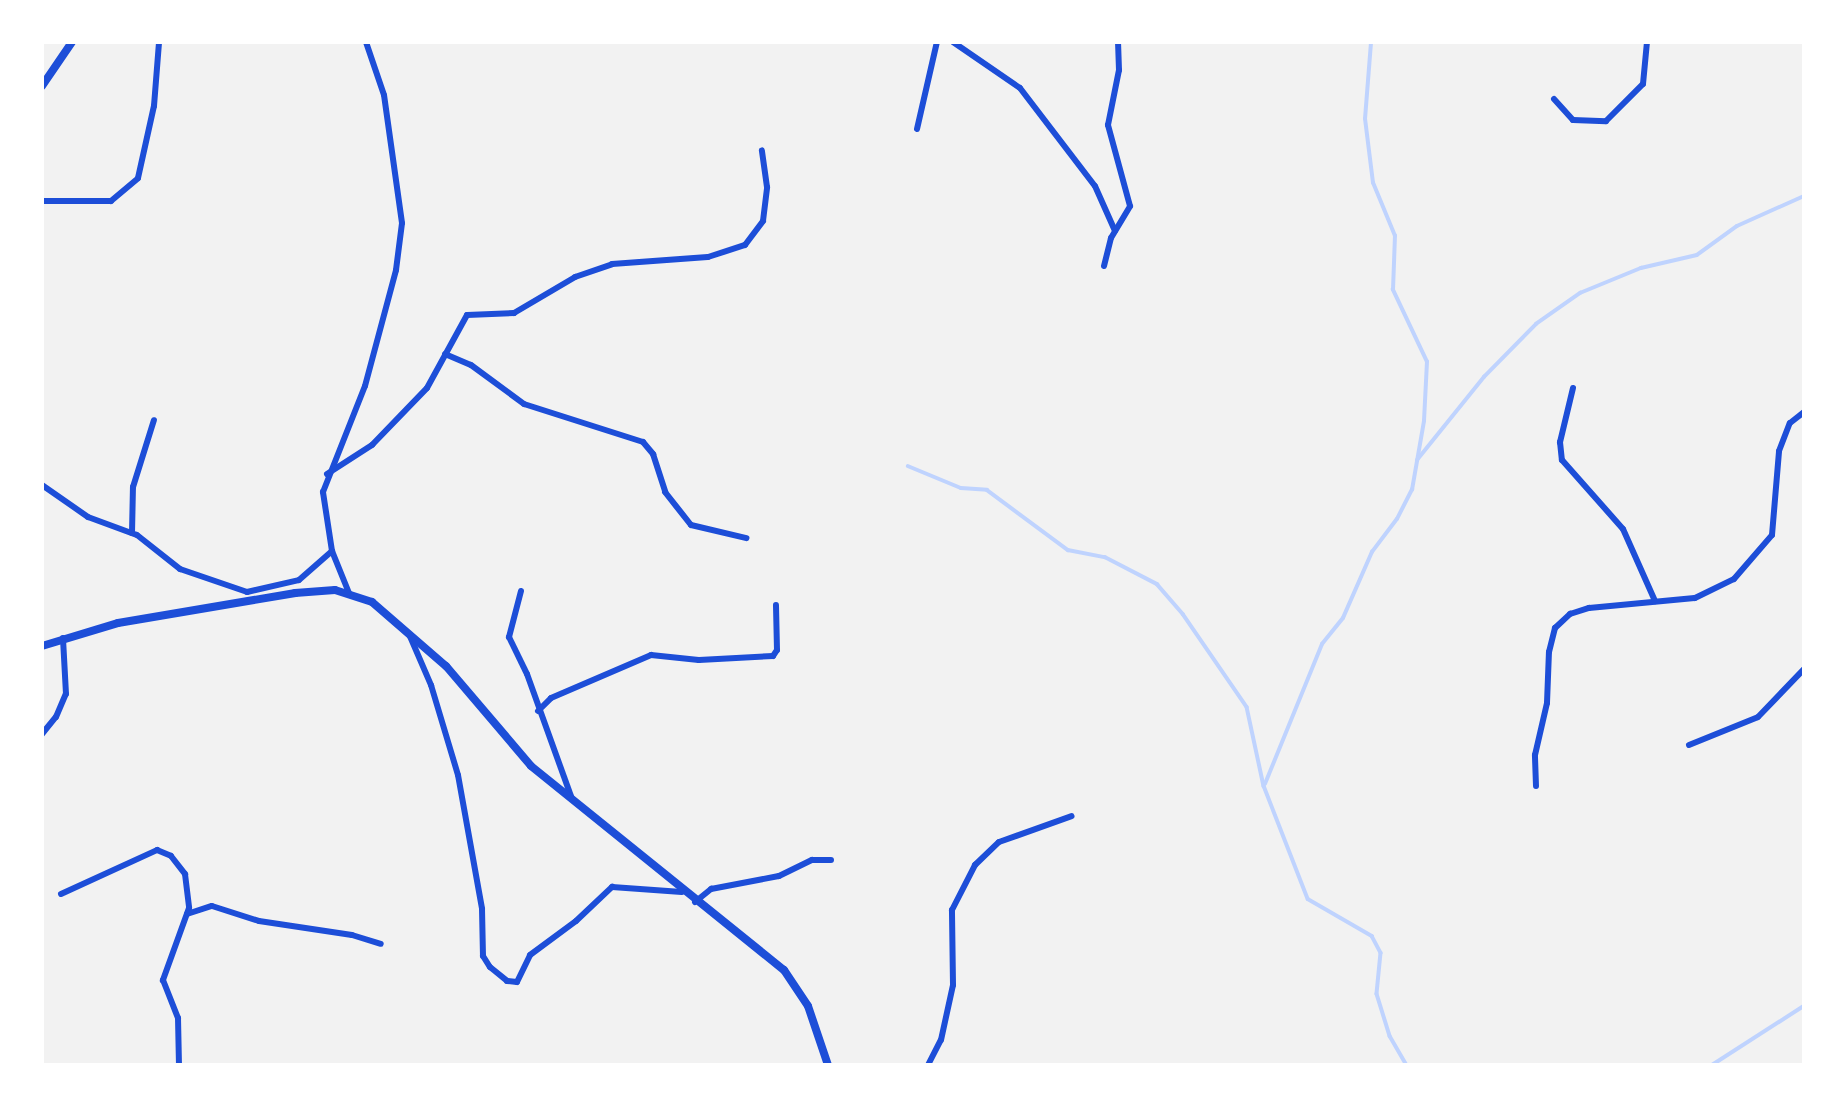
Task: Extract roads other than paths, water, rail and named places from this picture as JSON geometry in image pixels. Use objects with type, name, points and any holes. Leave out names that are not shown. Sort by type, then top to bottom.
[{"type":"street","points":[[42,86],[72,42]]},
{"type":"street","points":[[42,201],[111,201],[138,178],[154,106],[159,42]]},
{"type":"street","points":[[349,593],[332,551],[322,507],[327,474],[365,386],[401,243],[401,202],[384,94],[366,42]]},
{"type":"street","points":[[917,130],[937,42]]},
{"type":"street","points":[[953,42],[1020,88],[1095,186],[1115,231]]},
{"type":"street","points":[[1104,266],[1115,231],[1130,206],[1108,125],[1119,70],[1118,42]]},
{"type":"street","points":[[1554,99],[1573,120],[1606,121],[1643,84],[1647,42]]},
{"type":"street","points":[[327,474],[385,433],[427,388],[459,323],[471,314],[514,313],[575,277],[612,264],[708,257],[745,245],[763,221],[767,187],[762,150]]},
{"type":"street","points":[[445,354],[471,365],[524,404],[643,442],[653,454],[665,492],[691,524],[746,538]]},
{"type":"street","points":[[1573,388],[1560,442],[1562,460],[1623,529],[1655,601]]},
{"type":"street","points":[[1536,786],[1535,755],[1548,696],[1549,652],[1555,628],[1570,614],[1589,608],[1709,595],[1734,579],[1764,549],[1776,526],[1777,465],[1784,434],[1804,412]]},
{"type":"street","points":[[132,533],[133,487],[154,420]]},
{"type":"street","points":[[42,485],[88,517],[132,533],[180,569],[250,593],[299,580],[332,551]]},
{"type":"street","points":[[521,591],[509,637],[573,801]]},
{"type":"street","points":[[42,646],[118,623],[295,593],[349,593],[372,602],[409,632],[470,692],[531,766],[682,892],[764,950],[798,987],[828,1065]]},
{"type":"street","points":[[538,711],[551,698],[651,656],[699,660],[773,656],[777,650],[776,605]]},
{"type":"street","points":[[409,632],[431,685],[458,775],[482,909],[483,956],[490,967],[507,981],[517,982],[530,955],[576,921],[612,887],[682,892]]},
{"type":"street","points":[[42,734],[57,717],[66,694],[63,638]]},
{"type":"street","points":[[1689,745],[1758,717],[1804,670]]},
{"type":"street","points":[[929,1065],[949,1012],[952,909],[975,865],[999,842],[1072,816]]},
{"type":"street","points":[[61,894],[157,850],[171,856],[186,874],[191,894],[187,914],[163,974],[178,1018],[179,1065]]},
{"type":"street","points":[[695,902],[711,889],[779,876],[812,860],[831,860]]},
{"type":"street","points":[[187,914],[212,906],[259,921],[381,944]]},
{"type":"waterway","points":[[1265,784],[1322,644],[1343,618],[1372,552],[1397,519],[1412,490],[1424,421],[1427,362],[1393,290],[1395,236],[1373,183],[1365,119],[1371,42]]},
{"type":"waterway","points":[[1417,460],[1484,377],[1536,324],[1580,293],[1641,268],[1697,255],[1737,226],[1804,196]]},
{"type":"waterway","points":[[908,466],[961,488],[987,490],[1068,550],[1105,557],[1157,584],[1183,614],[1247,707],[1264,786],[1308,899],[1372,936],[1381,953],[1377,994],[1390,1036],[1407,1065]]},
{"type":"waterway","points":[[1712,1065],[1804,1006]]}]
